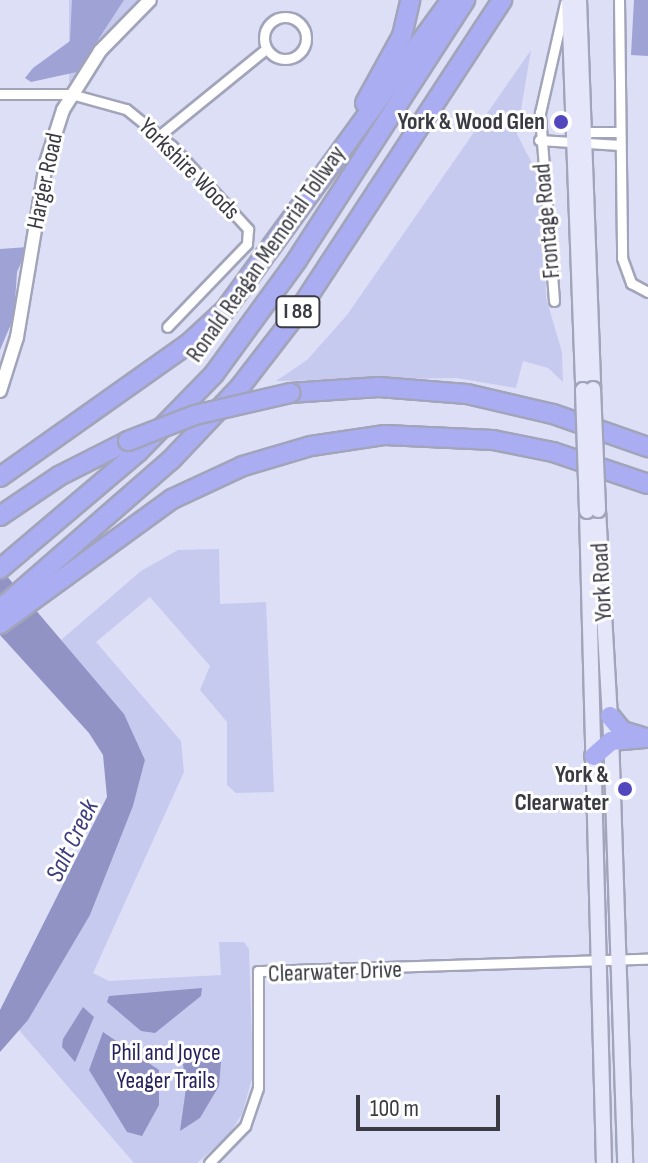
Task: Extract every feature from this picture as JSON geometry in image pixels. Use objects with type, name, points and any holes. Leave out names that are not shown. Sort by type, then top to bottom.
[{"type":"highway","points":[[279,240],[390,63],[410,0]]},
{"type":"highway","name":"Ronald Reagan Memorial Tollway","points":[[0,477],[203,331],[279,240],[451,0]]},
{"type":"highway","name":"Ronald Reagan Memorial Tollway","points":[[0,569],[138,452],[214,374],[297,260],[465,0]]},
{"type":"highway","name":"I 88","points":[[0,609],[41,582],[171,460],[240,387],[298,312],[502,0]]},
{"type":"highway","points":[[0,516],[27,496],[128,441],[205,412],[290,393],[379,387],[467,394],[553,414],[648,447]]},
{"type":"highway","points":[[0,624],[41,582],[181,494],[243,466],[329,442],[405,435],[481,438],[553,452],[643,483]]},
{"type":"highway","points":[[610,716],[622,731],[647,738]]},
{"type":"highway","points":[[594,756],[611,741],[647,738]]},
{"type":"main road","name":"York Road","points":[[567,0],[578,139],[592,511],[594,756],[604,1163]]},
{"type":"main road","name":"York Road","points":[[578,139],[579,0]]},
{"type":"main road","name":"York Road","points":[[592,511],[610,716],[625,1163]]},
{"type":"street","name":"Harger Road","points":[[0,391],[17,337],[46,163],[71,94],[112,36],[150,0]]},
{"type":"street","name":"Frontage Road","points":[[554,301],[539,140],[540,113],[567,0]]},
{"type":"street","points":[[619,0],[622,258],[631,283],[648,292]]},
{"type":"street","points":[[287,17],[303,28],[306,42],[298,55],[278,58],[266,49],[265,30],[274,20],[287,17]]},
{"type":"street","points":[[160,135],[266,49]]},
{"type":"street","name":"Yorkshire Woods","points":[[0,94],[71,94],[126,109],[160,135],[249,233],[231,262],[167,327]]},
{"type":"street","points":[[578,139],[589,132],[620,132]]},
{"type":"street","points":[[539,140],[578,139],[590,145],[620,145]]},
{"type":"street","name":"Clearwater Drive","points":[[209,1163],[238,1136],[253,1108],[260,1068],[258,971],[648,959]]},
{"type":"green space","points":[[69,0],[138,0],[69,83]]},
{"type":"green space","points":[[531,50],[517,134],[542,183],[546,298],[562,352],[563,382],[548,368],[523,361],[516,388],[456,378],[276,381],[307,360],[347,315]]},
{"type":"green space","name":"Phil and Joyce Yeager Trails","points":[[219,549],[220,604],[266,602],[274,792],[236,793],[227,785],[227,722],[200,690],[210,666],[150,597],[96,642],[181,741],[184,772],[93,973],[109,981],[221,975],[219,942],[244,942],[249,949],[253,1075],[242,1114],[229,1135],[197,1163],[134,1163],[19,1030],[90,915],[133,806],[145,760],[124,714],[61,640],[141,571],[178,550]]},
{"type":"shaded area","points":[[72,0],[124,0],[77,72],[31,82],[25,78],[33,68],[70,41]]},
{"type":"shaded area","points":[[634,0],[648,0],[648,56],[631,55]]},
{"type":"shaded area","points":[[28,247],[17,272],[14,317],[0,350],[0,249]]},
{"type":"shaded area","points":[[0,568],[124,714],[145,760],[133,806],[90,915],[28,1020],[0,1052],[0,1010],[107,797],[103,755],[89,733],[0,635]]},
{"type":"shaded area","points":[[202,988],[201,996],[155,1033],[141,1031],[107,1002],[109,996]]},
{"type":"shaded area","points":[[83,1007],[94,1017],[75,1062],[62,1047],[63,1039]]},
{"type":"shaded area","points":[[103,1032],[159,1070],[159,1105],[142,1136],[127,1132],[89,1070]]},
{"type":"shaded area","points":[[205,1054],[221,1062],[219,1086],[200,1118],[180,1131],[186,1088],[183,1064]]},
{"type":"place","name":"York & Wood Glen","points":[[561,122]]},
{"type":"place","name":"York & Clearwater","points":[[625,789]]},
{"type":"water label","name":"Salt Creek","points":[[73,841]]}]
